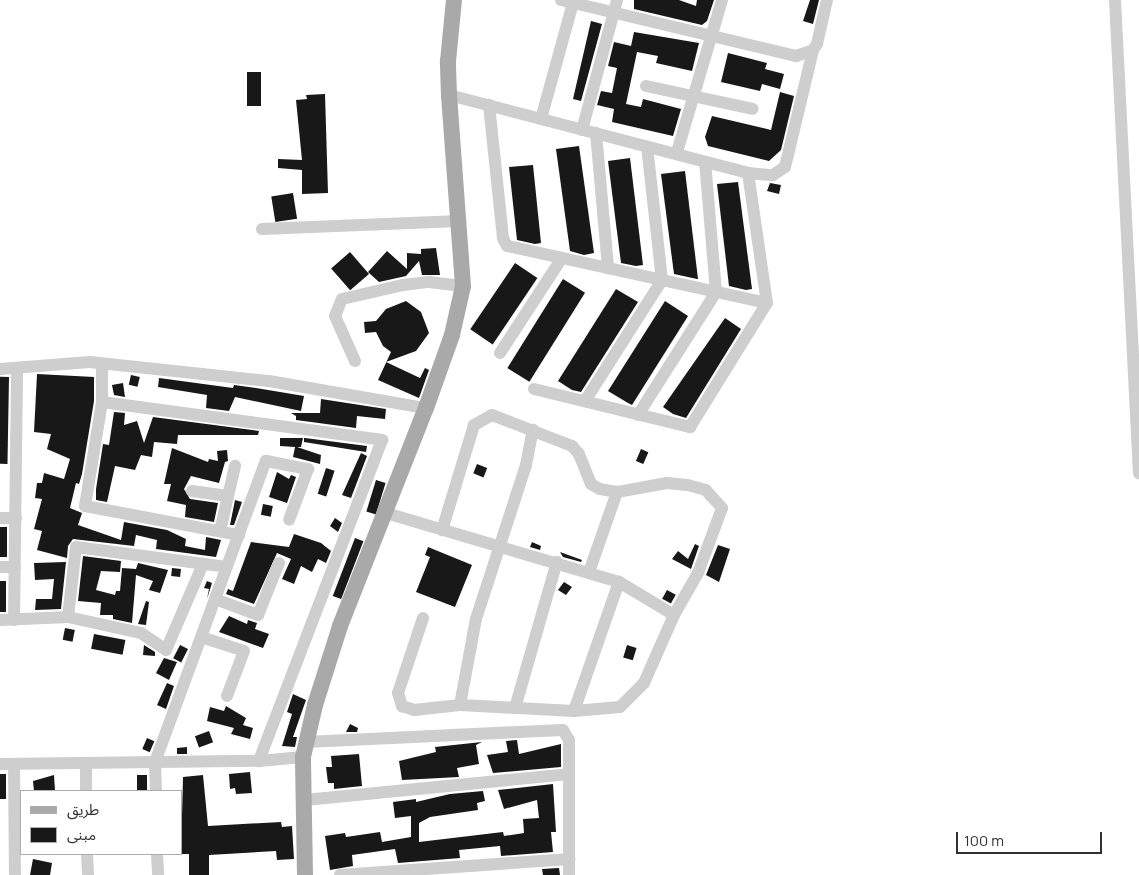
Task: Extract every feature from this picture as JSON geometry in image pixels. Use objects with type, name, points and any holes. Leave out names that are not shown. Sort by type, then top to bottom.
[{"type":"main road","points":[[305,875],[302,830],[306,800],[305,749],[329,658],[426,408],[452,335],[463,286],[460,221],[449,95],[448,61],[454,0]]},
{"type":"street","points":[[677,152],[692,97],[713,37],[722,0]]},
{"type":"street","points":[[449,95],[647,147],[677,152],[705,162],[748,173],[773,175],[785,168],[827,0]]},
{"type":"street","points":[[1115,0],[1139,474]]},
{"type":"street","points":[[541,119],[567,2],[616,6],[713,37],[796,56],[813,50]]},
{"type":"street","points":[[582,130],[616,6]]},
{"type":"street","points":[[646,86],[753,109]]},
{"type":"street","points":[[489,105],[503,238],[507,246],[767,303]]},
{"type":"street","points":[[596,133],[608,268]]},
{"type":"street","points":[[585,401],[662,280],[647,147]]},
{"type":"street","points":[[638,414],[716,292],[705,162]]},
{"type":"street","points":[[534,388],[690,428],[767,303],[748,173]]},
{"type":"street","points":[[262,229],[460,221]]},
{"type":"street","points":[[500,354],[562,258]]},
{"type":"street","points":[[355,361],[335,316],[342,299],[403,284],[429,282],[463,286]]},
{"type":"street","points":[[0,369],[90,362],[269,382],[426,408]]},
{"type":"street","points":[[102,364],[102,402],[85,506],[239,535]]},
{"type":"street","points":[[14,620],[17,369]]},
{"type":"street","points":[[102,402],[382,440],[259,761]]},
{"type":"street","points":[[423,618],[398,693],[402,706],[414,710],[460,705],[574,711],[620,707],[644,683],[674,616],[698,573],[722,508],[706,490],[686,485],[667,483],[617,492],[591,484],[579,454],[572,446],[492,416],[474,425],[442,530]]},
{"type":"street","points":[[460,705],[476,619],[526,465],[533,430]]},
{"type":"street","points":[[156,790],[155,762],[266,461],[308,469],[289,520]]},
{"type":"street","points":[[220,531],[235,466]]},
{"type":"street","points":[[192,491],[228,496]]},
{"type":"street","points":[[589,572],[617,492]]},
{"type":"street","points":[[386,513],[501,545],[619,582],[674,616]]},
{"type":"street","points":[[0,518],[16,518]]},
{"type":"street","points":[[68,618],[76,547],[227,567]]},
{"type":"street","points":[[514,708],[557,562]]},
{"type":"street","points":[[215,599],[258,615],[279,563]]},
{"type":"street","points":[[0,620],[68,618],[141,633],[166,650],[203,564]]},
{"type":"street","points":[[0,567],[15,566]]},
{"type":"street","points":[[574,711],[619,582]]},
{"type":"street","points":[[201,637],[244,651],[227,696]]},
{"type":"street","points":[[0,764],[259,761],[305,749],[555,728],[563,730],[568,740],[569,875]]},
{"type":"street","points":[[86,763],[86,790]]},
{"type":"street","points":[[14,764],[15,875]]},
{"type":"street","points":[[306,800],[569,774]]},
{"type":"street","points":[[88,855],[88,875]]},
{"type":"street","points":[[158,855],[158,875]]},
{"type":"street","points":[[340,875],[569,859]]},
{"type":"building","points":[[634,0],[679,0],[696,6],[697,0],[714,0],[707,21],[702,25],[634,9]]},
{"type":"building","points":[[810,0],[819,0],[813,24],[803,21]]},
{"type":"building","points":[[591,21],[602,24],[581,101],[573,99]]},
{"type":"building","points":[[634,32],[699,43],[692,71],[656,63],[658,56],[637,52],[626,104],[641,107],[643,99],[681,109],[673,136],[612,122],[614,109],[597,105],[601,91],[612,93],[617,68],[608,66],[614,42],[631,46]]},
{"type":"building","points":[[728,53],[767,63],[765,69],[784,74],[780,89],[762,84],[760,91],[721,82]]},
{"type":"building","points":[[247,72],[261,72],[261,106],[247,106]]},
{"type":"building","points":[[780,92],[794,96],[781,150],[769,161],[708,146],[705,137],[712,116],[771,130]]},
{"type":"building","points":[[325,94],[328,193],[302,194],[302,170],[278,168],[278,159],[302,160],[296,100],[307,99],[306,95]]},
{"type":"building","points":[[579,146],[594,253],[584,255],[570,251],[556,149]]},
{"type":"building","points":[[630,158],[643,265],[636,266],[621,263],[608,161]]},
{"type":"building","points":[[533,165],[541,243],[535,244],[517,240],[509,167]]},
{"type":"building","points":[[685,171],[698,279],[674,274],[661,174]]},
{"type":"building","points":[[738,182],[752,289],[746,290],[729,286],[717,184]]},
{"type":"building","points":[[770,183],[781,185],[779,194],[767,191]]},
{"type":"building","points":[[293,193],[297,219],[275,222],[271,196]]},
{"type":"building","points":[[436,248],[440,275],[422,275],[419,261],[406,276],[379,282],[368,272],[387,251],[407,269],[407,253],[421,254],[421,249]]},
{"type":"building","points":[[350,252],[369,274],[350,290],[331,268]]},
{"type":"building","points":[[515,263],[537,278],[493,344],[470,329]]},
{"type":"building","points":[[563,279],[585,293],[529,382],[507,368]]},
{"type":"building","points":[[616,289],[638,302],[581,392],[572,390],[558,381]]},
{"type":"building","points":[[406,301],[421,312],[429,333],[416,351],[386,362],[391,352],[383,346],[376,332],[365,333],[364,322],[376,321],[386,309]]},
{"type":"building","points":[[665,301],[688,316],[632,405],[608,391]]},
{"type":"building","points":[[725,318],[741,329],[686,418],[673,414],[663,407]]},
{"type":"building","points":[[386,362],[420,378],[425,368],[429,370],[419,398],[378,380]]},
{"type":"building","points":[[37,374],[94,377],[94,401],[82,474],[79,484],[76,483],[70,508],[82,513],[78,525],[121,540],[124,522],[167,530],[186,539],[185,546],[205,550],[206,537],[221,540],[216,557],[156,549],[157,540],[136,535],[134,546],[73,539],[68,546],[67,558],[37,550],[42,531],[34,529],[42,499],[35,498],[37,483],[42,483],[44,473],[64,479],[70,459],[47,449],[51,434],[34,432]]},
{"type":"building","points":[[131,375],[140,377],[138,387],[129,385]]},
{"type":"building","points":[[0,377],[9,377],[7,464],[0,464]]},
{"type":"building","points":[[159,378],[233,388],[234,385],[304,396],[301,411],[235,397],[229,411],[206,408],[207,395],[158,387]]},
{"type":"building","points":[[123,383],[125,397],[114,395],[112,385]]},
{"type":"building","points":[[321,399],[386,409],[385,419],[357,416],[356,428],[296,420],[296,416],[291,413],[320,413]]},
{"type":"building","points":[[114,412],[125,413],[124,425],[137,421],[144,443],[153,417],[259,431],[258,435],[178,435],[177,444],[154,442],[152,457],[141,455],[135,470],[115,466],[107,502],[96,500],[96,489],[103,444],[109,445]]},
{"type":"building","points":[[280,438],[303,438],[301,447],[297,447],[321,455],[320,464],[293,457],[295,447],[280,446]]},
{"type":"building","points":[[304,438],[367,446],[366,452],[304,442]]},
{"type":"building","points":[[172,448],[208,462],[209,459],[218,461],[217,451],[227,450],[228,461],[225,462],[219,483],[191,476],[184,489],[190,499],[218,503],[214,522],[185,517],[186,505],[167,501],[171,484],[164,484]]},
{"type":"building","points":[[641,449],[648,452],[643,464],[636,461]]},
{"type":"building","points":[[361,453],[367,456],[351,498],[342,495]]},
{"type":"building","points":[[477,464],[487,468],[483,477],[473,473]]},
{"type":"building","points":[[326,468],[335,471],[326,496],[318,494]]},
{"type":"building","points":[[277,472],[289,479],[291,475],[296,477],[287,503],[269,497]]},
{"type":"building","points":[[376,480],[386,483],[376,514],[366,512]]},
{"type":"building","points":[[235,500],[242,502],[234,525],[230,525]]},
{"type":"building","points":[[263,504],[273,506],[271,517],[261,515]]},
{"type":"building","points":[[335,518],[342,523],[338,532],[330,526]]},
{"type":"building","points":[[0,527],[7,527],[7,557],[0,557]]},
{"type":"building","points":[[294,534],[321,543],[331,551],[326,563],[318,559],[312,572],[301,566],[294,584],[282,579],[291,559],[277,553],[254,604],[226,594],[228,589],[233,591],[251,542],[289,547]]},
{"type":"building","points":[[355,538],[363,541],[341,599],[333,596]]},
{"type":"building","points":[[532,542],[541,546],[540,550],[530,547]]},
{"type":"building","points":[[695,544],[699,546],[691,569],[672,559],[678,551],[688,559]]},
{"type":"building","points":[[718,545],[730,549],[719,582],[706,575]]},
{"type":"building","points":[[428,547],[472,565],[455,607],[416,592],[430,557],[425,555]]},
{"type":"building","points":[[560,552],[582,560],[581,562],[563,557]]},
{"type":"building","points":[[83,556],[121,561],[120,572],[101,571],[96,590],[115,595],[116,591],[120,591],[122,568],[136,569],[138,563],[168,570],[160,593],[149,590],[153,581],[136,575],[132,623],[113,619],[113,615],[100,615],[101,603],[78,601]]},
{"type":"building","points":[[66,562],[61,609],[35,610],[36,599],[52,599],[54,579],[35,580],[34,563]]},
{"type":"building","points":[[172,568],[181,569],[180,577],[171,576]]},
{"type":"building","points":[[0,581],[6,581],[6,612],[0,612]]},
{"type":"building","points":[[207,581],[212,583],[207,599],[209,589],[204,588]]},
{"type":"building","points":[[564,582],[572,587],[566,595],[558,590]]},
{"type":"building","points":[[667,590],[676,595],[671,604],[662,599]]},
{"type":"building","points":[[146,601],[149,602],[146,625],[138,624]]},
{"type":"building","points":[[229,616],[247,624],[248,620],[257,623],[255,629],[269,634],[263,648],[219,632]]},
{"type":"building","points":[[65,628],[75,630],[73,642],[63,640]]},
{"type":"building","points":[[94,634],[125,640],[123,655],[91,649]]},
{"type":"building","points":[[144,645],[155,652],[155,656],[143,655]]},
{"type":"building","points":[[180,645],[188,649],[181,662],[173,658]]},
{"type":"building","points":[[627,645],[637,648],[633,660],[623,657]]},
{"type":"building","points":[[164,658],[177,662],[169,680],[156,673]]},
{"type":"building","points":[[167,683],[174,686],[166,709],[157,705]]},
{"type":"building","points":[[293,694],[306,700],[293,737],[297,737],[295,747],[282,746],[292,714],[287,712]]},
{"type":"building","points":[[226,706],[246,718],[243,725],[253,728],[250,739],[231,734],[234,728],[207,721],[210,707],[224,711]]},
{"type":"building","points":[[350,724],[358,728],[357,732],[346,732]]},
{"type":"building","points":[[209,731],[213,742],[199,747],[195,736]]},
{"type":"building","points":[[147,738],[154,741],[150,752],[142,749]]},
{"type":"building","points":[[517,740],[519,754],[561,744],[561,767],[493,773],[487,755],[508,752],[506,741]]},
{"type":"building","points":[[482,742],[476,745],[479,764],[457,768],[459,777],[402,780],[399,761],[436,752],[435,747]]},
{"type":"building","points":[[187,747],[187,754],[177,754],[177,748]]},
{"type":"building","points":[[359,754],[362,786],[334,789],[334,783],[328,783],[326,767],[332,767],[331,756]]},
{"type":"building","points":[[250,772],[252,793],[236,794],[235,788],[230,789],[229,774]]},
{"type":"building","points":[[0,774],[6,774],[6,799],[0,799]]},
{"type":"building","points":[[54,775],[55,790],[34,790],[33,781]]},
{"type":"building","points":[[137,775],[147,775],[147,790],[137,790]]},
{"type":"building","points":[[203,775],[208,826],[281,822],[282,827],[292,826],[294,859],[277,860],[276,851],[209,855],[209,875],[189,875],[189,854],[182,854],[183,777]]},
{"type":"building","points":[[553,784],[556,832],[551,832],[553,852],[501,856],[500,846],[459,850],[460,858],[398,863],[395,849],[352,855],[353,866],[330,870],[325,836],[345,833],[346,837],[380,832],[382,842],[411,837],[411,816],[395,818],[393,802],[416,799],[416,802],[450,794],[483,791],[485,801],[477,803],[478,810],[430,817],[419,823],[419,842],[503,832],[504,836],[524,833],[523,819],[539,818],[537,800],[504,809],[498,790]]},
{"type":"building","points":[[33,859],[52,863],[50,875],[30,875]]},
{"type":"building","points":[[559,868],[560,875],[543,875],[542,869]]}]
